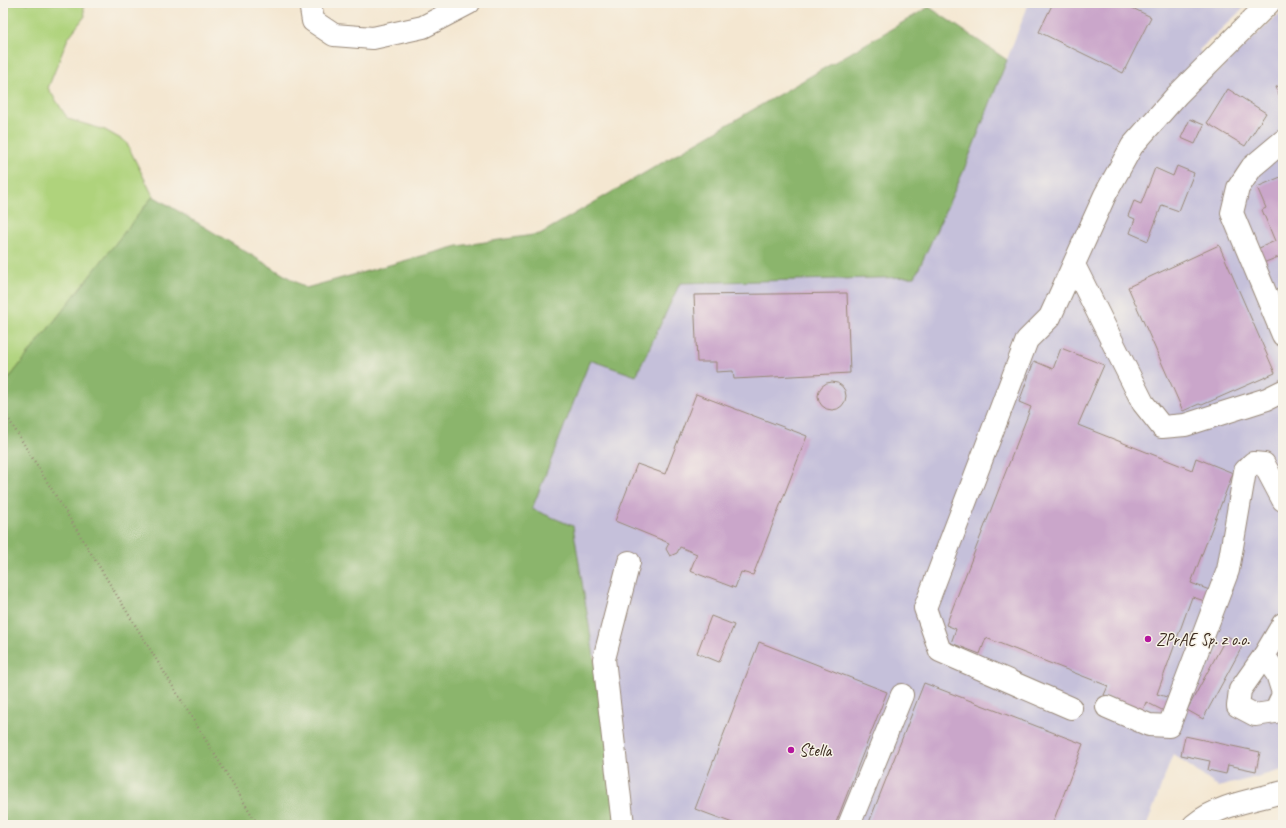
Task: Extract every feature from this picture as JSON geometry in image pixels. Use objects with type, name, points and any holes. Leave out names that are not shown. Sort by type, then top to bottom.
[{"type":"lane","points":[[310,3],[313,21],[334,35],[373,38],[423,27],[469,3]]},
{"type":"lane","points":[[1071,708],[940,651],[925,608],[1026,340],[1050,317],[1105,195],[1132,146],[1176,95],[1270,3]]},
{"type":"lane","points":[[1283,141],[1252,167],[1238,188],[1232,213],[1283,335]]},
{"type":"lane","points":[[1074,266],[1143,403],[1162,427],[1185,425],[1267,399],[1283,391]]},
{"type":"lane","points":[[1107,707],[1149,725],[1168,726],[1228,570],[1245,471],[1253,463],[1264,464],[1279,489],[1283,500]]},
{"type":"lane","points":[[623,825],[604,659],[629,562]]},
{"type":"lane","points":[[1264,656],[1277,674],[1283,694],[1275,712],[1255,715],[1238,706],[1240,690],[1264,656],[1283,624]]},
{"type":"lane","points":[[849,825],[902,695]]},
{"type":"lane","points":[[1194,825],[1202,818],[1218,810],[1283,792]]},
{"type":"path","points":[[3,410],[258,825]]},
{"type":"shaded area","points":[[1029,3],[1249,3],[1199,50],[1215,74],[1283,10],[1283,770],[1218,787],[1173,754],[1147,825],[635,825],[615,663],[593,655],[573,526],[532,509],[590,359],[636,376],[680,283],[915,277],[963,172]]},
{"type":"green space","points":[[3,3],[83,3],[85,16],[68,38],[48,88],[68,119],[105,130],[126,142],[153,196],[3,386]]},
{"type":"green space","points":[[929,7],[1007,60],[963,172],[915,277],[680,283],[636,376],[590,360],[532,509],[573,526],[621,825],[3,825],[3,386],[153,196],[306,288],[458,246],[540,234]]},
{"type":"building","points":[[1053,3],[1122,3],[1151,17],[1123,73],[1039,32]]},
{"type":"building","points":[[1283,84],[1283,104],[1276,87]]},
{"type":"building","points":[[1228,89],[1266,113],[1245,146],[1207,123]]},
{"type":"building","points":[[1190,119],[1204,125],[1195,144],[1181,138]]},
{"type":"building","points":[[1177,166],[1194,173],[1179,211],[1162,205],[1148,241],[1130,233],[1135,219],[1128,216],[1134,201],[1141,204],[1155,168],[1173,176]]},
{"type":"building","points":[[1283,176],[1283,260],[1281,256],[1263,263],[1257,249],[1275,241],[1262,210],[1266,208],[1257,187]]},
{"type":"building","points":[[1219,245],[1275,373],[1202,405],[1199,404],[1183,411],[1128,287]]},
{"type":"building","points":[[847,293],[850,373],[734,379],[733,371],[716,372],[716,362],[697,362],[694,295]]},
{"type":"building","points":[[1061,348],[1104,365],[1078,425],[1192,470],[1196,458],[1233,473],[1191,583],[1212,591],[1208,602],[1192,597],[1157,694],[1170,698],[1164,711],[1146,702],[1143,710],[1104,695],[1108,686],[986,638],[980,654],[951,643],[956,629],[946,625],[1031,407],[1019,402],[1034,361],[1053,369]]},
{"type":"building","points":[[832,382],[842,386],[846,396],[842,406],[832,410],[822,406],[818,396],[822,386]]},
{"type":"building","points":[[696,394],[807,436],[753,575],[741,572],[735,588],[690,571],[697,554],[680,547],[677,553],[670,556],[666,549],[669,543],[615,521],[637,464],[665,474]]},
{"type":"building","points":[[711,616],[734,625],[719,662],[697,653]]},
{"type":"building","points":[[1227,636],[1243,645],[1203,719],[1187,710]]},
{"type":"building","name":"Stella","points":[[759,642],[887,692],[835,825],[738,825],[695,809]]},
{"type":"building","points":[[924,683],[1083,744],[1052,825],[868,825]]},
{"type":"building","points":[[1185,736],[1260,752],[1256,771],[1228,765],[1226,774],[1208,770],[1210,761],[1181,755]]},
{"type":"place","name":"ZPrAE Sp. z o.o.","points":[[1148,639]]},
{"type":"place","name":"Stella","points":[[791,750]]}]
